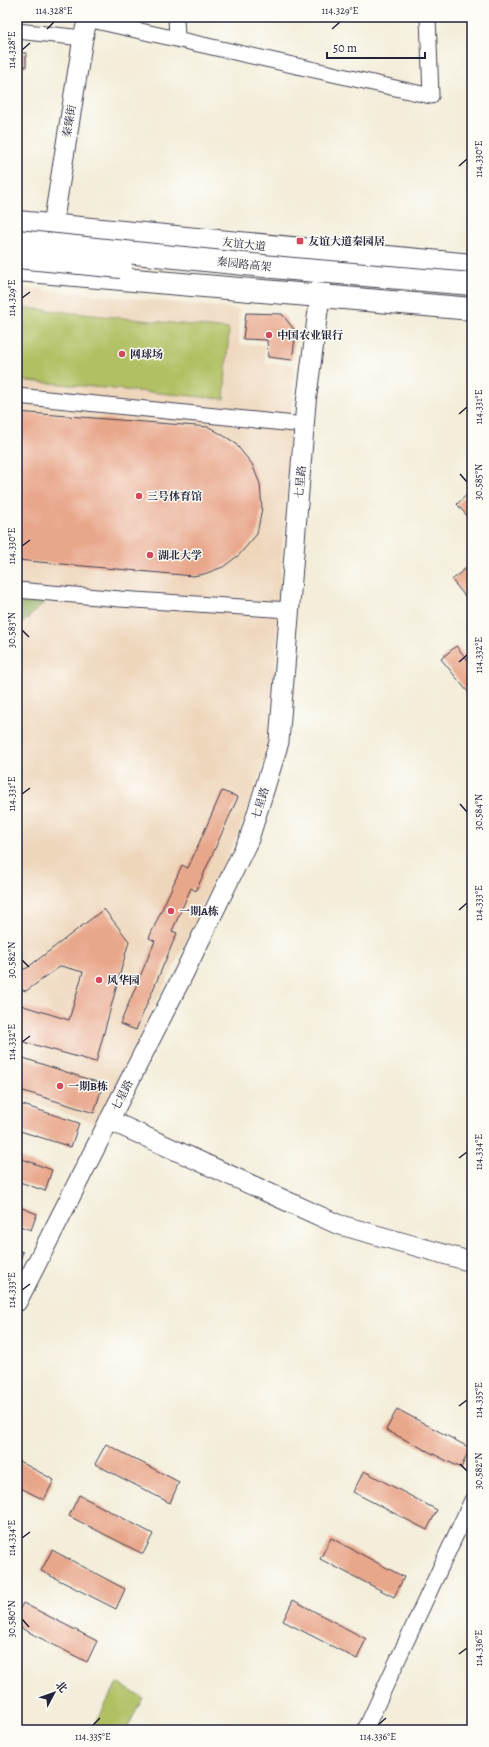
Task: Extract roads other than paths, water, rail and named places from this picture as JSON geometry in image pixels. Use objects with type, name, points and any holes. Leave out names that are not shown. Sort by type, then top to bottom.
[{"type":"main road","name":"友谊大道","points":[[17,222],[472,265]]},
{"type":"main road","name":"秦园路高架","points":[[17,241],[293,269],[472,284]]},
{"type":"main road","points":[[419,260],[472,254]]},
{"type":"main road","name":"秦园路高架","points":[[17,257],[472,298]]},
{"type":"main road","points":[[17,270],[472,309]]},
{"type":"street","points":[[176,17],[176,39]]},
{"type":"street","points":[[88,18],[431,96],[428,17]]},
{"type":"street","name":"秦臻街","points":[[53,225],[82,38],[88,18]]},
{"type":"street","points":[[17,31],[82,38]]},
{"type":"street","name":"七星路","points":[[17,1302],[183,975],[249,839],[279,742],[304,425],[326,252]]},
{"type":"street","points":[[17,396],[304,425]]},
{"type":"street","points":[[17,590],[120,599],[290,610]]},
{"type":"street","points":[[110,1120],[337,1224],[472,1262]]},
{"type":"street","points":[[365,1730],[472,1500]]},
{"type":"place","name":"友谊大道秦园居","points":[[300,241]]},
{"type":"place","name":"中国农业银行","points":[[269,335]]},
{"type":"place","name":"网球场","points":[[122,354]]},
{"type":"place","name":"三号体育馆","points":[[139,496]]},
{"type":"place","name":"湖北大学","points":[[150,555]]},
{"type":"place","name":"一期A栋","points":[[171,911]]},
{"type":"place","name":"风华园","points":[[99,980]]},
{"type":"place","name":"一期B栋","points":[[60,1086]]}]
